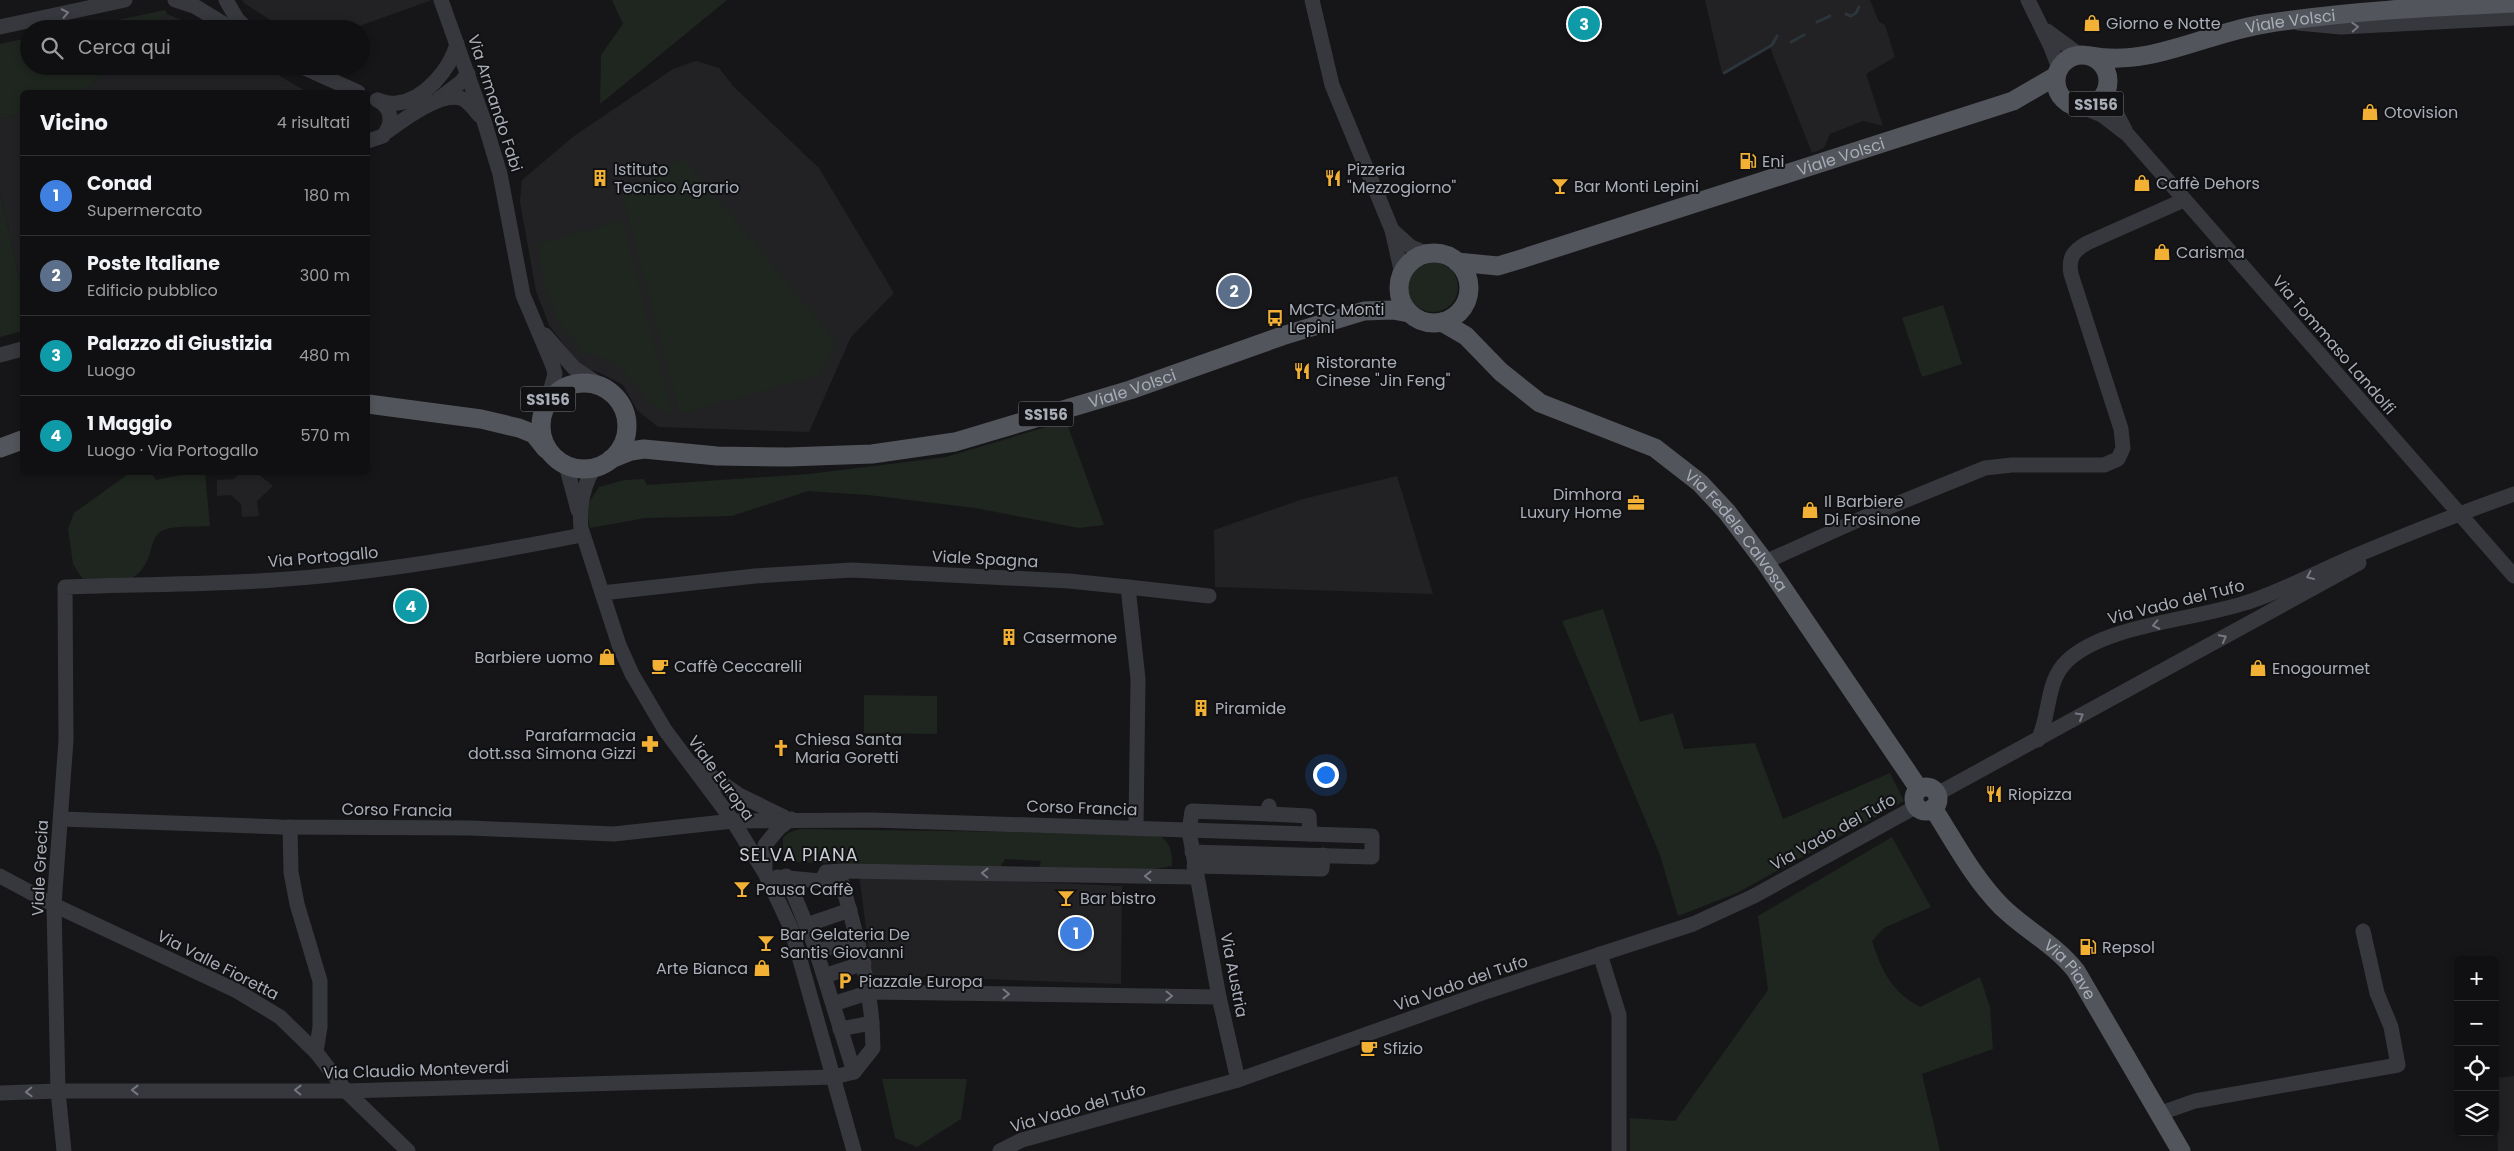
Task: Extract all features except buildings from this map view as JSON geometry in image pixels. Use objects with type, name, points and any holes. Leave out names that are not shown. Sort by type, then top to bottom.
[{"type":"main road","name":"Viale Volsci","points":[[2012,101],[2057,72],[2068,59],[2085,55],[2110,60],[2152,55],[2262,24],[2402,8],[2514,3]]},
{"type":"main road","name":"SS156","points":[[2085,55],[2097,59],[2106,70],[2107,88]]},
{"type":"main road","name":"Viale Volsci","points":[[1457,262],[1498,266],[2012,101],[2044,99],[2076,106],[2101,100],[2107,88],[2132,66],[2152,55]]},
{"type":"main road","name":"SS156","points":[[2057,72],[2058,92],[2076,106]]},
{"type":"main road","name":"SS156","points":[[1400,279],[1412,261],[1428,254],[1446,255],[1457,262]]},
{"type":"main road","points":[[1457,262],[1465,273],[1468,297]]},
{"type":"main road","name":"Viale Volsci","points":[[1468,297],[1498,266]]},
{"type":"main road","name":"Viale Volsci","points":[[1364,311],[1384,297],[1400,279]]},
{"type":"main road","points":[[1400,279],[1401,300],[1409,313]]},
{"type":"main road","name":"SS156","points":[[1409,313],[1426,323],[1442,322],[1454,317],[1468,297]]},
{"type":"main road","name":"Via Fedele Calvosa","points":[[1468,297],[1471,327],[1482,350]]},
{"type":"main road","name":"Viale Volsci","points":[[666,450],[717,456],[788,457],[872,454],[955,442],[1130,390],[1282,336],[1364,311],[1393,310],[1409,313]]},
{"type":"main road","name":"Via Fedele Calvosa","points":[[1442,322],[1460,332],[1482,350],[1502,372],[1540,403],[1631,437],[1655,448],[1679,464],[1727,512],[1765,562],[1927,799]]},
{"type":"main road","name":"SS156","points":[[481,419],[526,419],[545,406],[555,392],[572,383],[581,382],[600,385],[619,400],[627,422],[638,434],[666,450]]},
{"type":"main road","name":"SS156","points":[[370,404],[481,419],[519,428],[534,434],[549,452],[566,465]]},
{"type":"main road","name":"SS156","points":[[545,406],[541,433],[549,452]]},
{"type":"main road","points":[[612,459],[624,443],[627,422]]},
{"type":"main road","points":[[0,448],[20,441]]},
{"type":"main road","name":"SS156","points":[[594,468],[631,451],[666,450]]},
{"type":"main road","points":[[566,465],[575,468],[594,468]]},
{"type":"main road","name":"Via Piave","points":[[1927,799],[1980,879],[2000,905],[2056,948],[2076,971],[2181,1151]]},
{"type":"street","points":[[29,20],[125,0]]},
{"type":"street","points":[[175,0],[200,5],[220,20]]},
{"type":"street","points":[[226,0],[240,20]]},
{"type":"street","name":"Via Armando Fabi","points":[[442,0],[484,121],[504,187],[524,295],[538,326]]},
{"type":"street","points":[[1312,0],[1332,85],[1392,230],[1400,279]]},
{"type":"street","points":[[2028,0],[2037,22],[2052,47],[2057,72]]},
{"type":"street","name":"Viale Volsci","points":[[2402,8],[2430,0]]},
{"type":"street","points":[[2290,21],[2317,26],[2341,27],[2514,18]]},
{"type":"street","points":[[0,26],[20,22]]},
{"type":"street","points":[[2037,22],[2054,39],[2085,55]]},
{"type":"street","points":[[429,96],[449,64],[457,44]]},
{"type":"street","points":[[370,142],[383,136],[429,96],[461,82],[468,74]]},
{"type":"street","points":[[312,75],[330,90]]},
{"type":"street","points":[[318,75],[353,90]]},
{"type":"street","name":"Via Tommaso Landolfi","points":[[2107,88],[2128,136]]},
{"type":"street","points":[[370,97],[398,103],[412,98],[429,96],[453,97],[463,100],[484,121]]},
{"type":"street","points":[[370,97],[383,103],[390,113],[388,130]]},
{"type":"street","name":"Via Tommaso Landolfi","points":[[2076,106],[2102,115],[2128,136],[2514,576]]},
{"type":"street","points":[[1765,562],[1867,516],[1985,468],[2012,465],[2097,466],[2118,459],[2123,448],[2121,429],[2071,274],[2070,258],[2077,249],[2087,243],[2184,200]]},
{"type":"street","points":[[1392,230],[1411,247],[1428,254]]},
{"type":"street","points":[[538,326],[574,368],[600,385]]},
{"type":"street","points":[[538,326],[555,374],[545,406]]},
{"type":"street","points":[[0,355],[20,350]]},
{"type":"street","points":[[566,465],[580,514]]},
{"type":"street","points":[[580,514],[587,480],[594,468]]},
{"type":"street","name":"Via Vado del Tufo","points":[[2038,740],[2044,727],[2054,678],[2069,659],[2093,644],[2122,632],[2239,605],[2362,552],[2404,538],[2459,514],[2514,494]]},
{"type":"street","name":"Viale Europa","points":[[580,514],[582,535],[619,645],[632,674],[682,755],[733,821],[767,875],[791,928],[854,1151]]},
{"type":"street","name":"Via Portogallo","points":[[65,587],[266,580],[372,571],[479,555],[582,535]]},
{"type":"street","name":"Via Vado del Tufo","points":[[1000,1151],[1022,1140],[1238,1080],[1488,991],[1693,924],[1754,896],[1927,799],[2038,740],[2404,538]]},
{"type":"street","name":"Viale Spagna","points":[[602,593],[755,576],[852,570],[1069,581],[1209,596]]},
{"type":"street","name":"Viale Grecia","points":[[64,1151],[58,1090],[54,905],[66,722],[65,587]]},
{"type":"street","points":[[1128,587],[1138,679],[1136,827]]},
{"type":"street","points":[[682,755],[739,795],[769,812],[791,819]]},
{"type":"street","points":[[1189,830],[1192,811],[1270,810],[1309,816],[1310,834]]},
{"type":"street","name":"Corso Francia","points":[[61,819],[290,827],[471,828],[614,834],[733,821],[791,819],[1136,827],[1372,836],[1372,856],[1323,855],[1194,865]]},
{"type":"street","points":[[791,819],[779,828],[765,845],[767,875],[842,883],[864,963],[870,992],[872,1023],[873,1048],[854,1072]]},
{"type":"street","points":[[290,827],[291,872],[297,904],[320,981],[320,1027],[316,1052]]},
{"type":"street","name":"Via Austria","points":[[1189,830],[1219,997],[1238,1080]]},
{"type":"street","points":[[822,880],[826,872],[844,871],[1194,865]]},
{"type":"street","name":"Via Valle Fioretta","points":[[0,876],[54,905],[237,991],[280,1017],[316,1052],[346,1091],[408,1151]]},
{"type":"street","points":[[786,876],[816,952],[854,1072]]},
{"type":"street","points":[[806,925],[850,910]]},
{"type":"street","points":[[2158,1114],[2194,1101],[2398,1065],[2391,1027],[2377,992],[2363,932]]},
{"type":"street","points":[[816,952],[858,938]]},
{"type":"street","points":[[1600,954],[1619,1015],[1619,1151]]},
{"type":"street","points":[[824,976],[864,963]]},
{"type":"street","points":[[833,1004],[870,992],[1219,997]]},
{"type":"street","points":[[840,1029],[872,1023]]},
{"type":"street","name":"Via Claudio Monteverdi","points":[[0,1093],[58,1090],[346,1091],[834,1077],[854,1072]]},
{"type":"shaded area","points":[[242,0],[432,0],[370,22],[370,20],[270,20]]},
{"type":"shaded area","points":[[612,0],[727,0],[600,104],[601,55],[623,24]]},
{"type":"shaded area","points":[[1705,0],[1870,0],[1879,22],[1885,25],[1895,57],[1866,74],[1883,126],[1863,121],[1830,134],[1824,148],[1812,153],[1769,45],[1722,73]]},
{"type":"shaded area","points":[[165,10],[167,14],[161,20],[118,20]]},
{"type":"shaded area","points":[[167,14],[182,20],[161,20]]},
{"type":"shaded area","points":[[20,40],[20,75],[102,75],[86,90],[20,90],[20,114],[0,119],[0,44]]},
{"type":"shaded area","points":[[696,61],[719,68],[734,87],[819,168],[894,293],[851,337],[809,432],[658,427],[637,410],[623,385],[598,372],[585,368],[575,359],[549,325],[536,291],[520,202],[522,180],[574,136],[673,69]]},
{"type":"shaded area","points":[[102,75],[278,75],[304,90],[86,90]]},
{"type":"shaded area","points":[[20,114],[20,281],[0,192],[0,119]]},
{"type":"shaded area","points":[[683,157],[837,343],[819,375],[680,414],[623,198]]},
{"type":"shaded area","points":[[0,192],[20,281],[20,332],[0,337]]},
{"type":"shaded area","points":[[622,220],[672,413],[655,406],[627,373],[612,361],[583,353],[557,318],[545,288],[538,244]]},
{"type":"shaded area","points":[[1428,262],[1438,262],[1451,269],[1458,282],[1458,292],[1451,305],[1438,312],[1428,312],[1419,308],[1412,301],[1408,292],[1408,282],[1412,273],[1419,266]]},
{"type":"shaded area","points":[[1943,305],[1962,364],[1922,377],[1902,318]]},
{"type":"shaded area","points":[[1066,421],[1104,525],[1079,528],[975,508],[868,495],[808,491],[732,516],[645,518],[590,528],[586,507],[599,487],[624,480],[644,479],[647,485],[809,474],[946,457]]},
{"type":"shaded area","points":[[127,475],[152,475],[156,480],[181,475],[205,475],[210,526],[177,527],[160,532],[155,539],[145,564],[133,577],[116,581],[84,581],[73,564],[68,529],[74,513]]},
{"type":"shaded area","points":[[237,475],[259,475],[273,486],[257,501],[259,516],[242,517],[241,504],[231,495],[217,496],[217,480],[234,479]]},
{"type":"shaded area","points":[[1397,476],[1433,594],[1215,587],[1214,530],[1303,499]]},
{"type":"shaded area","points":[[1603,609],[1640,722],[1673,713],[1684,749],[1755,743],[1783,819],[1890,773],[1904,801],[1737,893],[1678,916],[1660,855],[1562,621]]},
{"type":"shaded area","points":[[864,695],[937,696],[937,734],[864,733]]},
{"type":"shaded area","points":[[800,829],[1157,834],[1170,847],[1172,866],[1129,873],[1038,870],[1041,861],[1005,859],[1000,868],[793,862],[783,854],[783,838],[788,833]]},
{"type":"shaded area","points":[[1892,837],[1931,907],[1884,928],[1872,941],[1884,971],[1902,994],[1920,1007],[1980,977],[1990,1007],[1993,1049],[1922,1074],[1940,1151],[1630,1151],[1630,1118],[1675,1121],[1768,990],[1758,916]]},
{"type":"shaded area","points":[[859,874],[1122,886],[1121,984],[872,975]]},
{"type":"shaded area","points":[[2514,1076],[2514,1151],[2498,1151],[2499,1078]]},
{"type":"shaded area","points":[[882,1079],[967,1079],[961,1119],[917,1147],[895,1138]]},
{"type":"waterway","points":[[1846,14],[1851,16],[1856,13],[1859,7]]},
{"type":"waterway","points":[[1817,22],[1830,16]]},
{"type":"waterway","points":[[1791,42],[1804,35]]},
{"type":"waterway","points":[[1724,73],[1772,45],[1777,36]]},
{"type":"place","name":"Giorno e Notte","points":[[2092,23]]},
{"type":"place","name":"Palazzo di Giustizia","points":[[1584,24]]},
{"type":"place","name":"Otovision","points":[[2370,112]]},
{"type":"place","name":"Eni","points":[[1748,161]]},
{"type":"place","name":"Istituto Tecnico Agrario","points":[[600,178]]},
{"type":"place","name":"Pizzeria \"Mezzogiorno\"","points":[[1333,178]]},
{"type":"place","name":"Caffè Dehors","points":[[2142,183]]},
{"type":"place","name":"Bar Monti Lepini","points":[[1560,186]]},
{"type":"place","name":"Carisma","points":[[2162,252]]},
{"type":"place","name":"Poste Italiane","points":[[1234,291]]},
{"type":"place","name":"MCTC Monti Lepini","points":[[1275,318]]},
{"type":"place","name":"Ristorante Cinese \"Jin Feng\"","points":[[1302,371]]},
{"type":"place","name":"Dimhora Luxury Home","points":[[1636,503]]},
{"type":"place","name":"Il Barbiere Di Frosinone","points":[[1810,510]]},
{"type":"place","name":"1 Maggio","points":[[411,606]]},
{"type":"place","name":"Casermone","points":[[1009,637]]},
{"type":"place","name":"Barbiere uomo","points":[[607,657]]},
{"type":"place","name":"Caffè Ceccarelli","points":[[660,666]]},
{"type":"place","name":"Enogourmet","points":[[2258,668]]},
{"type":"place","name":"Piramide","points":[[1201,708]]},
{"type":"place","name":"Parafarmacia dott.ssa Simona Gizzi","points":[[650,744]]},
{"type":"place","name":"Chiesa Santa Maria Goretti","points":[[781,748]]},
{"type":"place","name":"Riopizza","points":[[1994,794]]},
{"type":"place","name":"Pausa Caffè","points":[[742,889]]},
{"type":"place","name":"Bar bistro","points":[[1066,898]]},
{"type":"place","name":"Conad","points":[[1076,933]]},
{"type":"place","name":"Bar Gelateria De Santis Giovanni","points":[[766,943]]},
{"type":"place","name":"Repsol","points":[[2088,947]]},
{"type":"place","name":"Arte Bianca","points":[[762,968]]},
{"type":"place","name":"Piazzale Europa","points":[[845,981]]},
{"type":"place","name":"Sfizio","points":[[1369,1048]]},
{"type":"district","name":"SELVA PIANA","points":[[799,854]]}]
